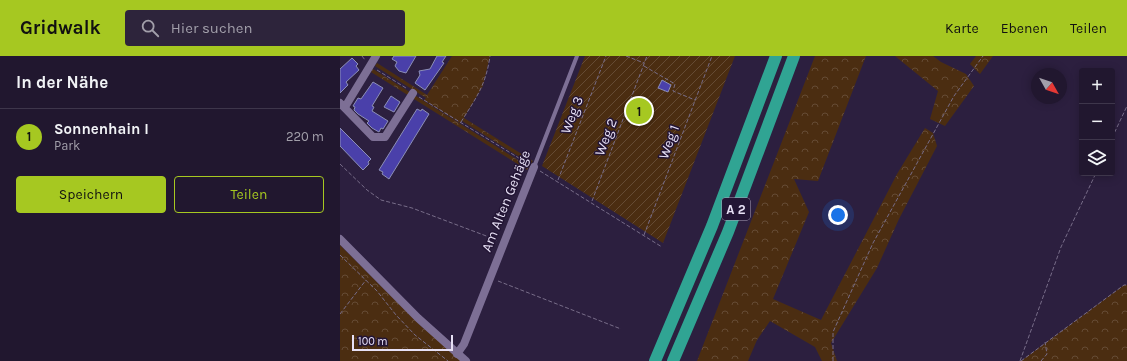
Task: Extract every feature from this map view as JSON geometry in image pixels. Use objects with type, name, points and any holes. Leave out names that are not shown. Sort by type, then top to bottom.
[{"type":"highway","name":"A 2","points":[[655,361],[712,226],[776,56]]},
{"type":"highway","name":"A 2","points":[[673,361],[728,232],[794,56]]},
{"type":"street","points":[[376,56],[342,105],[373,137],[385,137],[413,93]]},
{"type":"street","name":"Am Alten Gehäge","points":[[457,354],[464,344],[534,167]]},
{"type":"street","points":[[340,239],[418,318],[466,361]]},
{"type":"lane","name":"Am Alten Gehäge","points":[[534,167],[577,56]]},
{"type":"path","points":[[362,56],[370,65],[460,123],[592,202],[662,247]]},
{"type":"path","points":[[460,123],[475,102],[483,86],[490,56]]},
{"type":"path","name":"Weg 3","points":[[557,182],[606,56]]},
{"type":"path","points":[[626,56],[644,64],[675,84],[673,90],[695,100]]},
{"type":"path","name":"Weg 2","points":[[592,202],[647,56]]},
{"type":"path","name":"Weg 1","points":[[644,236],[712,56]]},
{"type":"path","points":[[833,361],[833,332],[874,243],[954,96],[983,56]]},
{"type":"path","points":[[1115,132],[1127,106]]},
{"type":"path","points":[[340,164],[366,190],[381,200],[412,208],[504,242]]},
{"type":"path","points":[[1020,361],[1062,247],[1095,176]]},
{"type":"path","points":[[340,255],[366,280],[416,335],[448,361]]},
{"type":"path","points":[[490,278],[621,329]]},
{"type":"path","points":[[340,314],[366,280]]},
{"type":"path","points":[[1020,361],[1124,285],[1127,285]]},
{"type":"path","points":[[1041,361],[1047,354],[1045,342]]},
{"type":"green space","points":[[452,56],[490,56],[483,86],[464,118],[533,161],[531,164],[462,121],[460,123],[424,100],[426,98],[375,66],[377,63],[427,95]]},
{"type":"green space","points":[[585,56],[735,56],[663,243],[542,166]]},
{"type":"green space","points":[[815,56],[866,56],[818,181],[794,179],[809,212],[773,299],[821,320],[897,174],[925,128],[933,133],[937,146],[899,219],[877,268],[831,343],[837,361],[822,361],[815,347],[770,321],[757,340],[748,361],[697,361]]},
{"type":"green space","points":[[895,56],[933,56],[941,62],[966,74],[974,86],[945,126],[930,119],[938,91]]},
{"type":"green space","points":[[976,56],[993,56],[980,74],[970,64]]},
{"type":"green space","points":[[373,69],[529,167],[527,170],[371,72]]},
{"type":"green space","points":[[340,245],[422,327],[463,361],[340,361]]},
{"type":"green space","points":[[1124,285],[1127,285],[1127,361],[1021,361]]},
{"type":"building","points":[[394,56],[416,56],[406,73],[399,71],[395,66],[397,62],[392,59]]},
{"type":"building","points":[[437,56],[446,56],[442,62],[444,63],[425,90],[415,83],[420,75],[419,71],[430,69]]},
{"type":"building","points":[[352,58],[358,64],[356,66],[359,70],[346,82],[348,85],[340,93],[340,69]]},
{"type":"building","points":[[662,80],[671,85],[668,92],[658,88]]},
{"type":"building","points":[[373,82],[383,88],[372,106],[374,107],[372,111],[388,121],[379,132],[367,123],[369,121],[354,110],[355,107],[353,106],[358,98],[361,99]]},
{"type":"building","points":[[391,96],[400,102],[394,112],[384,107]]},
{"type":"building","points":[[417,109],[421,111],[422,109],[429,114],[389,179],[379,170]]},
{"type":"building","points":[[340,128],[371,159],[368,162],[369,164],[363,170],[340,146]]},
{"type":"place","name":"Sonnenhain I","points":[[639,111]]}]
